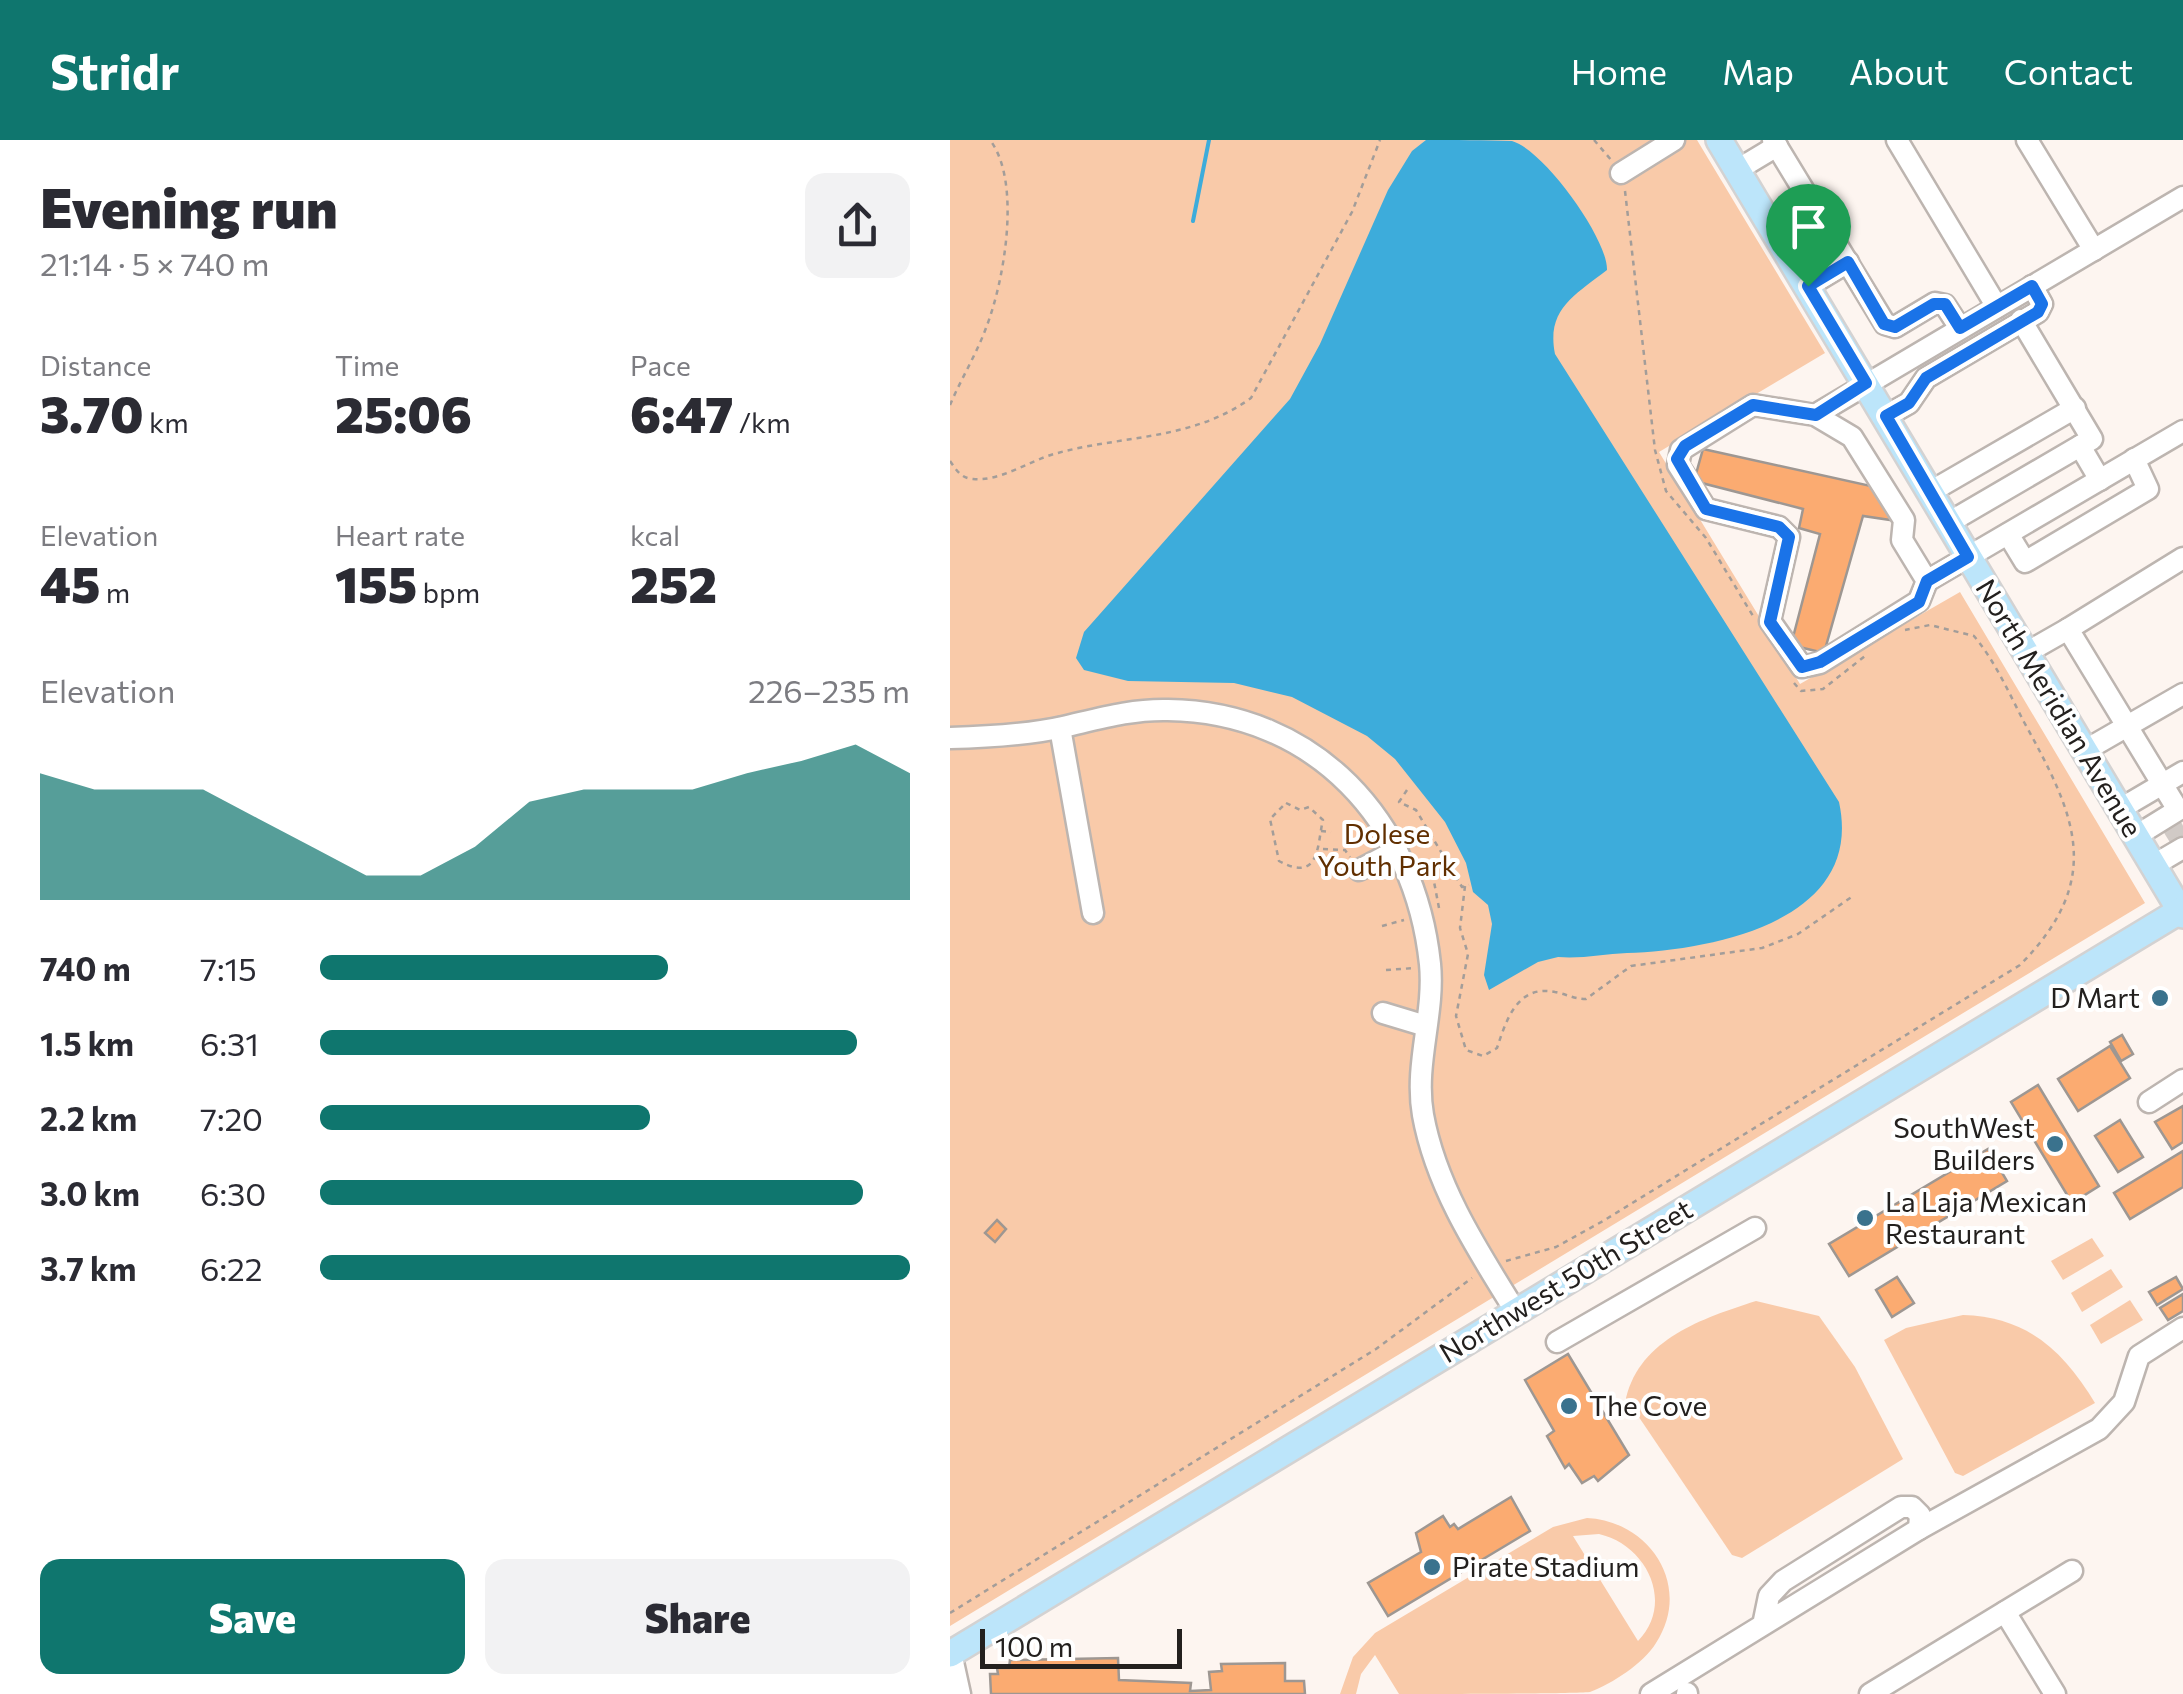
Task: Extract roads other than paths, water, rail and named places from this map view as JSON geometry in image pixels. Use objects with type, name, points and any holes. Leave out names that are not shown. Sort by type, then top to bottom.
[{"type":"main road","name":"North Meridian Avenue","points":[[1719,140],[2182,912]]},
{"type":"main road","name":"Northwest 50th Street","points":[[951,1654],[2182,912]]},
{"type":"street","points":[[1621,173],[1674,140]]},
{"type":"street","points":[[1897,140],[1996,307]]},
{"type":"street","points":[[2027,140],[2094,250]]},
{"type":"street","points":[[1737,170],[1775,143],[1884,324],[1895,327],[1934,304],[1945,304],[1960,328]]},
{"type":"street","points":[[1816,415],[2183,197]]},
{"type":"street","points":[[1808,286],[1848,262]]},
{"type":"street","points":[[1886,416],[1909,403],[1926,378],[2038,312],[2042,304],[2032,286]]},
{"type":"street","points":[[1948,522],[2092,439],[2020,320]]},
{"type":"street","points":[[1927,581],[1902,540],[1904,520],[1852,437],[1816,415],[1753,405],[1685,446],[1677,459],[1706,509],[1779,527],[1789,537],[1770,617],[1798,664],[1810,667],[1919,602],[1927,581],[2183,431]]},
{"type":"street","points":[[1930,492],[2075,408]]},
{"type":"street","points":[[2080,446],[2100,480]]},
{"type":"street","points":[[2008,534],[2025,562],[2148,490],[2134,460]]},
{"type":"street","points":[[2026,653],[2183,558]]},
{"type":"street","points":[[2068,629],[2162,784],[2177,829]]},
{"type":"street","points":[[2084,751],[2183,694]]},
{"type":"street","points":[[950,738],[1060,728],[1109,714],[1168,710],[1218,716],[1278,734],[1324,759],[1366,800],[1397,850],[1422,916],[1430,967],[1420,1070],[1429,1145],[1457,1212],[1516,1312]]},
{"type":"street","points":[[1060,728],[1094,913]]},
{"type":"street","points":[[2120,809],[2183,772]]},
{"type":"street","points":[[2136,836],[2177,829]]},
{"type":"street","points":[[2154,865],[2177,829]]},
{"type":"street","points":[[1359,870],[1397,850]]},
{"type":"street","points":[[1383,1013],[1426,1026]]},
{"type":"street","points":[[2149,1102],[2183,1080]]},
{"type":"street","points":[[1557,1342],[1755,1228]]},
{"type":"street","points":[[1651,1694],[1919,1529],[2100,1428],[2124,1402],[2140,1356],[2183,1328]]},
{"type":"street","points":[[1870,1694],[2072,1571]]},
{"type":"street","points":[[2005,1612],[2055,1694]]},
{"type":"street","points":[[951,1654],[960,1694]]},
{"type":"water","points":[[1426,140],[1512,141],[1525,148],[1572,197],[1597,238],[1607,270],[1574,296],[1559,314],[1553,338],[1555,354],[1839,802],[1841,843],[1829,875],[1806,901],[1775,921],[1700,945],[1558,957],[1538,962],[1489,990],[1484,975],[1492,924],[1488,905],[1473,892],[1466,863],[1445,822],[1395,759],[1367,736],[1292,697],[1234,683],[1128,681],[1084,670],[1076,658],[1084,632],[1290,399],[1320,344],[1388,190],[1412,151]]},
{"type":"waterway","points":[[1193,221],[1209,140]]},
{"type":"tunnel","points":[[2171,825],[2179,838]]},
{"type":"place","name":"D Mart","points":[[2160,998]]},
{"type":"place","name":"SouthWest Builders","points":[[2055,1144]]},
{"type":"place","name":"La Laja Mexican Restaurant","points":[[1865,1218]]},
{"type":"place","name":"The Cove","points":[[1569,1406]]},
{"type":"place","name":"Pirate Stadium","points":[[1432,1567]]},
{"type":"park label","name":"Dolese Youth Park","points":[[1387,850]]}]
